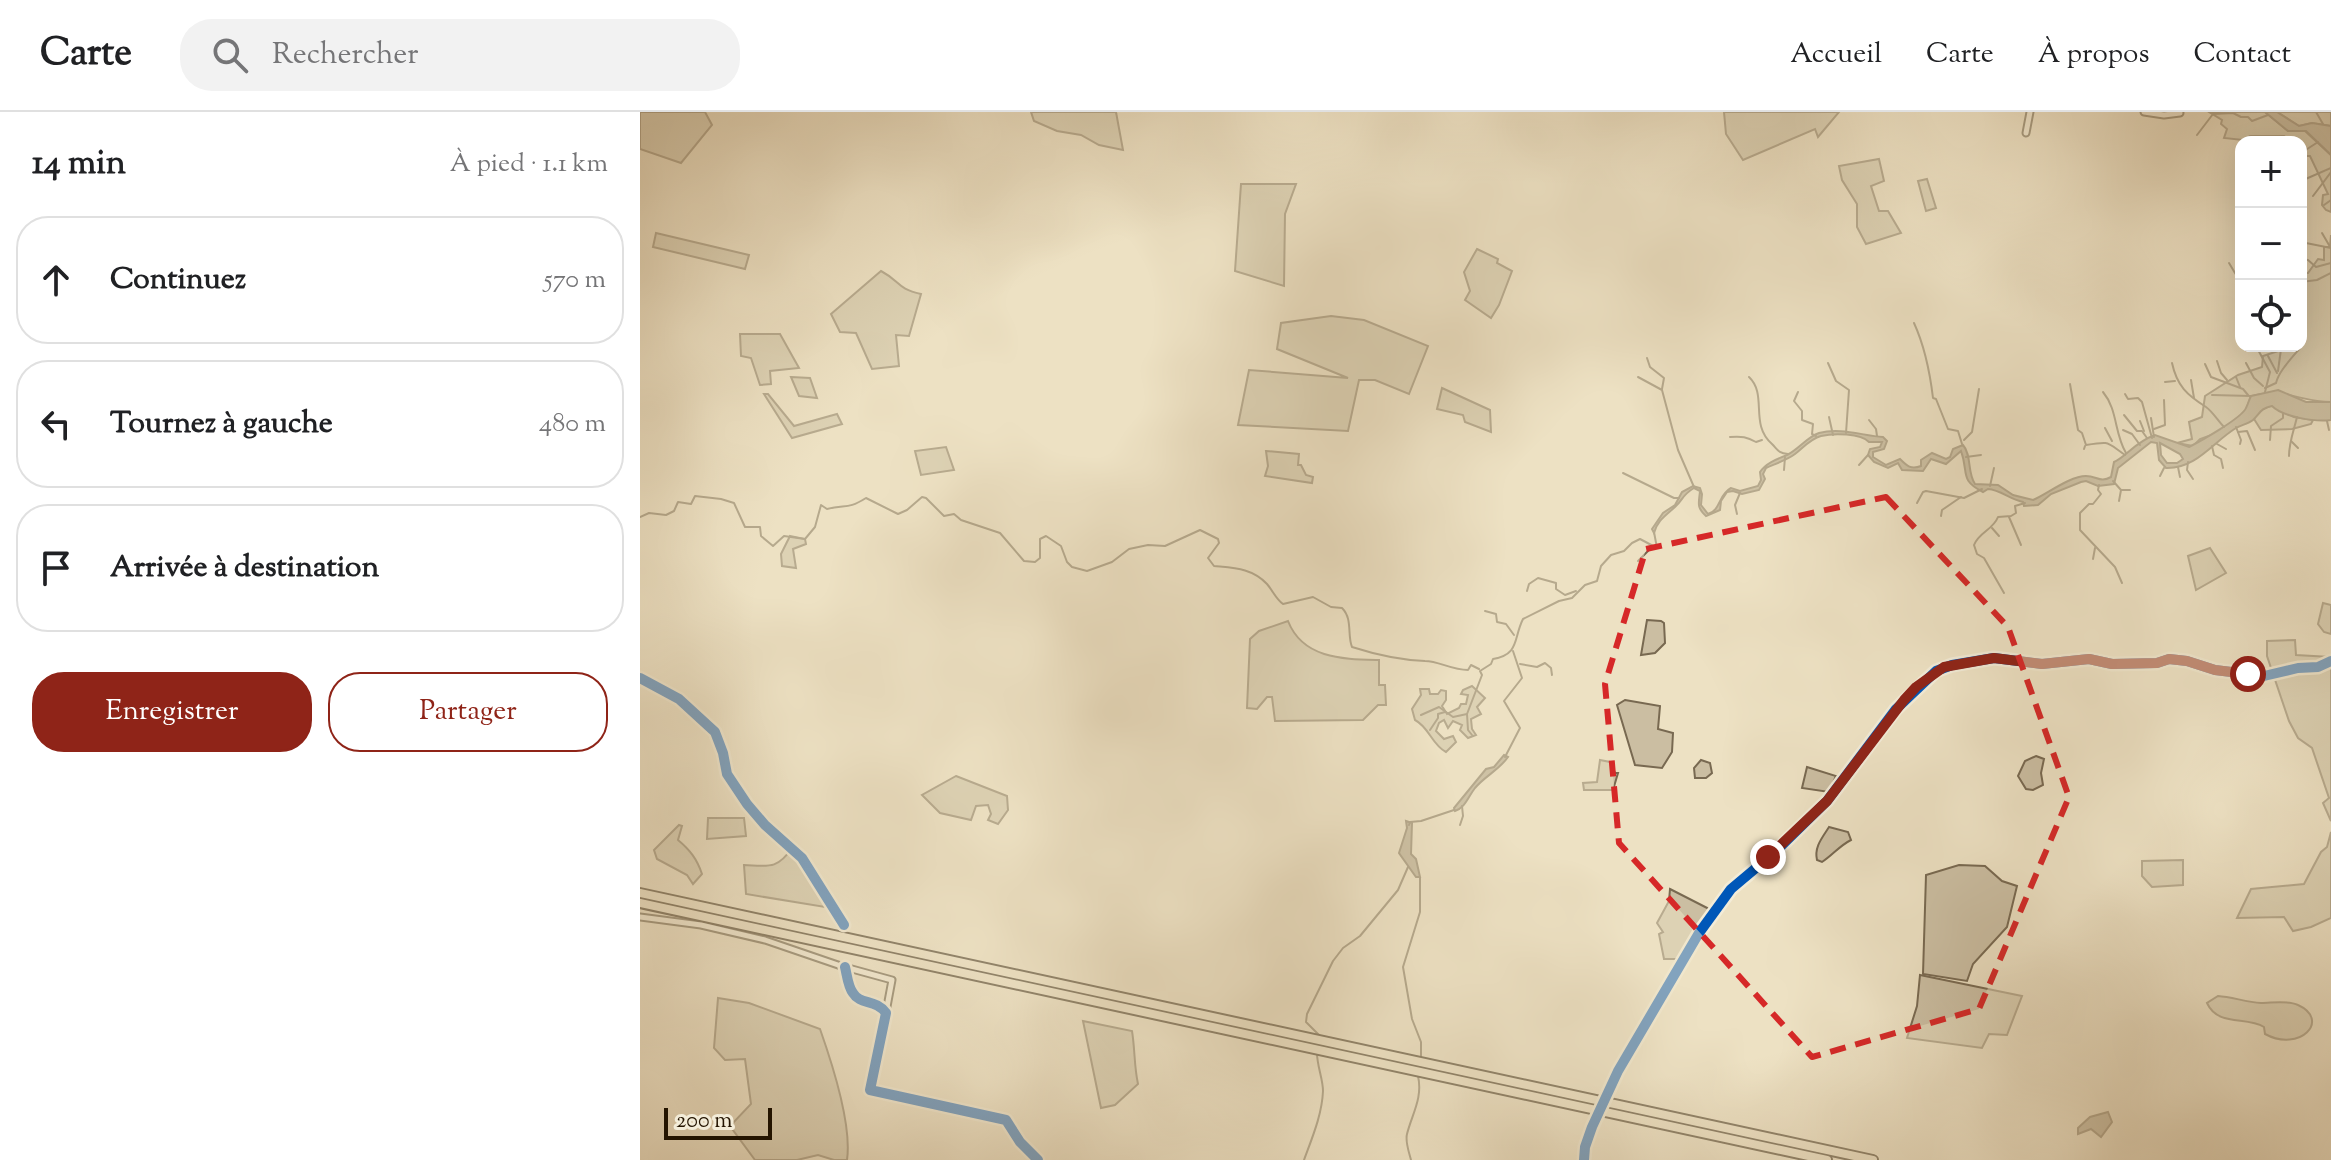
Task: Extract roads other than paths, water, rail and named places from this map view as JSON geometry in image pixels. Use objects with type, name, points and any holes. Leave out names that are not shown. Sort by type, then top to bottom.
[{"type":"highway","points":[[640,893],[1873,1160]]},
{"type":"highway","points":[[640,903],[1827,1160]]},
{"type":"street","points":[[2026,133],[2030,112]]},
{"type":"street","points":[[2144,112],[2164,115],[2180,113]]},
{"type":"street","points":[[1584,1160],[1585,1147],[1618,1071],[1686,954],[1731,889],[1775,852],[1827,801],[1896,709],[1936,671],[1994,658],[2042,664],[2089,659],[2112,664],[2157,663],[2169,659],[2215,670],[2264,676],[2318,667],[2331,661]]},
{"type":"street","points":[[640,678],[679,699],[715,732],[727,774],[747,804],[802,858],[844,925]]},
{"type":"street","points":[[640,917],[701,925],[765,940],[892,980],[870,1090],[1006,1120],[1020,1142],[1038,1160]]},
{"type":"street","points":[[845,967],[851,991],[856,997],[877,1004],[886,1013]]},
{"type":"waterway","points":[[2316,112],[2323,124]]},
{"type":"waterway","points":[[2197,135],[2213,114],[2233,113],[2252,121],[2268,115]]},
{"type":"waterway","points":[[2307,149],[2318,142]]},
{"type":"waterway","points":[[2307,178],[2331,168]]},
{"type":"waterway","points":[[2313,196],[2331,172]]},
{"type":"waterway","points":[[2324,205],[2331,200]]},
{"type":"waterway","points":[[2322,233],[2329,245]]},
{"type":"waterway","points":[[2307,243],[2331,248]]},
{"type":"waterway","points":[[2307,260],[2316,267],[2331,263]]},
{"type":"waterway","points":[[2229,263],[2239,280]]},
{"type":"waterway","points":[[2307,281],[2331,273]]},
{"type":"waterway","points":[[1914,323],[1926,360],[1933,398],[1948,429],[1958,431],[1962,444]]},
{"type":"waterway","points":[[2259,352],[2270,372],[2265,392]]},
{"type":"waterway","points":[[2278,371],[2281,352]]},
{"type":"waterway","points":[[2265,388],[2276,383],[2297,352]]},
{"type":"waterway","points":[[2268,356],[2277,373]]},
{"type":"waterway","points":[[1647,358],[1650,367],[1664,378],[1662,389]]},
{"type":"waterway","points":[[2217,361],[2227,380]]},
{"type":"waterway","points":[[1828,363],[1836,381],[1849,390],[1846,433]]},
{"type":"waterway","points":[[2172,363],[2184,389],[2209,409],[2224,427]]},
{"type":"waterway","points":[[2246,363],[2254,378],[2263,386]]},
{"type":"waterway","points":[[2205,364],[2211,377],[2243,389],[2248,395]]},
{"type":"waterway","points":[[1638,377],[1662,390],[1678,450],[1694,487]]},
{"type":"waterway","points":[[1749,377],[1757,392],[1761,428],[1765,436],[1778,451],[1788,454]]},
{"type":"waterway","points":[[2236,377],[2240,387]]},
{"type":"waterway","points":[[2191,380],[2194,398]]},
{"type":"waterway","points":[[2165,382],[2175,381]]},
{"type":"waterway","points":[[2070,384],[2078,430],[2086,445],[2108,444],[2125,455]]},
{"type":"waterway","points":[[1964,440],[1972,432],[1979,389]]},
{"type":"waterway","points":[[1798,392],[1794,401],[1802,411],[1802,420],[1813,424],[1812,434],[1816,436]]},
{"type":"waterway","points":[[2103,392],[2111,406],[2126,453]]},
{"type":"waterway","points":[[2125,394],[2128,399],[2138,398],[2142,402],[2152,438]]},
{"type":"waterway","points":[[2212,395],[2251,396]]},
{"type":"waterway","points":[[2154,429],[2165,425],[2164,400]]},
{"type":"waterway","points":[[2270,440],[2271,426],[2283,418],[2283,413]]},
{"type":"waterway","points":[[2124,415],[2147,438]]},
{"type":"waterway","points":[[1829,417],[1833,435]]},
{"type":"waterway","points":[[2289,456],[2297,417]]},
{"type":"waterway","points":[[2151,418],[2154,437]]},
{"type":"waterway","points":[[1869,420],[1877,436]]},
{"type":"waterway","points":[[2140,421],[2144,431]]},
{"type":"waterway","points":[[2327,421],[2329,430]]},
{"type":"waterway","points":[[2236,427],[2240,444]]},
{"type":"waterway","points":[[2105,428],[2112,441]]},
{"type":"waterway","points":[[2123,430],[2132,434],[2140,445]]},
{"type":"waterway","points":[[2238,432],[2247,431],[2255,450]]},
{"type":"waterway","points":[[1730,437],[1744,437],[1756,442],[1762,440]]},
{"type":"waterway","points":[[2291,441],[2298,448]]},
{"type":"waterway","points":[[2217,444],[2226,449]]},
{"type":"waterway","points":[[2212,446],[2223,468]]},
{"type":"waterway","points":[[1859,465],[1868,455]]},
{"type":"waterway","points":[[1966,457],[1981,455]]},
{"type":"waterway","points":[[1784,470],[1785,457]]},
{"type":"waterway","points":[[2188,462],[2187,470],[2193,479]]},
{"type":"waterway","points":[[2178,467],[2180,477]]},
{"type":"waterway","points":[[1990,486],[1994,468]]},
{"type":"waterway","points":[[2160,476],[2164,468]]},
{"type":"waterway","points":[[1623,473],[1679,498]]},
{"type":"waterway","points":[[2113,481],[2121,490],[2119,501]]},
{"type":"waterway","points":[[2099,485],[2101,494],[2080,513],[2080,530],[2115,567],[2122,583]]},
{"type":"waterway","points":[[1917,503],[1926,491],[1964,498],[1982,489]]},
{"type":"waterway","points":[[2121,490],[2130,490]]},
{"type":"waterway","points":[[1737,514],[1735,505],[1740,493]]},
{"type":"waterway","points":[[640,517],[649,513],[666,515],[674,511],[678,502],[691,504],[695,496],[721,499],[734,503],[745,527],[760,527],[761,536],[773,546],[784,536],[805,539],[815,527],[821,505],[827,509],[855,504],[866,498],[898,514],[922,497],[944,516],[954,514],[961,520],[1000,533],[1024,561],[1035,562],[1040,558],[1040,539],[1046,536],[1061,546],[1072,567],[1087,571],[1112,562],[1129,549],[1148,545],[1165,546],[1200,530],[1218,539],[1219,543],[1208,558],[1214,566],[1255,575],[1283,604],[1313,597],[1331,607],[1342,608],[1348,617],[1352,647],[1388,657],[1430,661],[1462,670],[1468,670],[1471,665],[1479,669]]},
{"type":"waterway","points":[[1941,516],[1942,510],[1961,497]]},
{"type":"waterway","points":[[2004,593],[1974,545],[1998,517],[2011,516],[2016,513],[2015,506],[2025,503]]},
{"type":"waterway","points":[[2009,517],[2021,545]]},
{"type":"waterway","points":[[1992,528],[1999,536]]},
{"type":"waterway","points":[[1421,715],[1439,707],[1453,717],[1467,714],[1482,675],[1480,671],[1493,659],[1502,657],[1512,649],[1523,619],[1572,598],[1585,585],[1597,581],[1601,566],[1611,555],[1624,551],[1632,543],[1640,539],[1657,548],[1654,532]]},
{"type":"waterway","points":[[1638,561],[1651,548]]},
{"type":"waterway","points":[[2093,559],[2095,548]]},
{"type":"waterway","points":[[1527,591],[1529,584],[1538,578],[1556,583],[1556,589],[1565,595],[1576,591]]},
{"type":"waterway","points":[[1485,611],[1496,614],[1497,622],[1506,624],[1514,635]]},
{"type":"waterway","points":[[1505,757],[1520,728],[1504,701],[1522,678],[1513,651]]},
{"type":"waterway","points":[[1520,664],[1537,667],[1545,663],[1551,668],[1552,675]]},
{"type":"waterway","points":[[1430,730],[1438,714],[1445,712]]},
{"type":"waterway","points":[[1467,714],[1468,730],[1472,735]]},
{"type":"waterway","points":[[1460,825],[1462,806]]},
{"type":"waterway","points":[[1409,825],[1410,822],[1454,810]]},
{"type":"waterway","points":[[1320,1036],[1306,1022],[1307,1014],[1333,961],[1343,948],[1360,936],[1398,890],[1408,867]]},
{"type":"waterway","points":[[1420,878],[1420,912],[1403,967],[1412,1019],[1421,1042],[1421,1058]]},
{"type":"waterway","points":[[1304,1160],[1322,1100],[1323,1086],[1317,1053]]},
{"type":"waterway","points":[[1411,1160],[1407,1137],[1418,1099],[1418,1076]]}]
